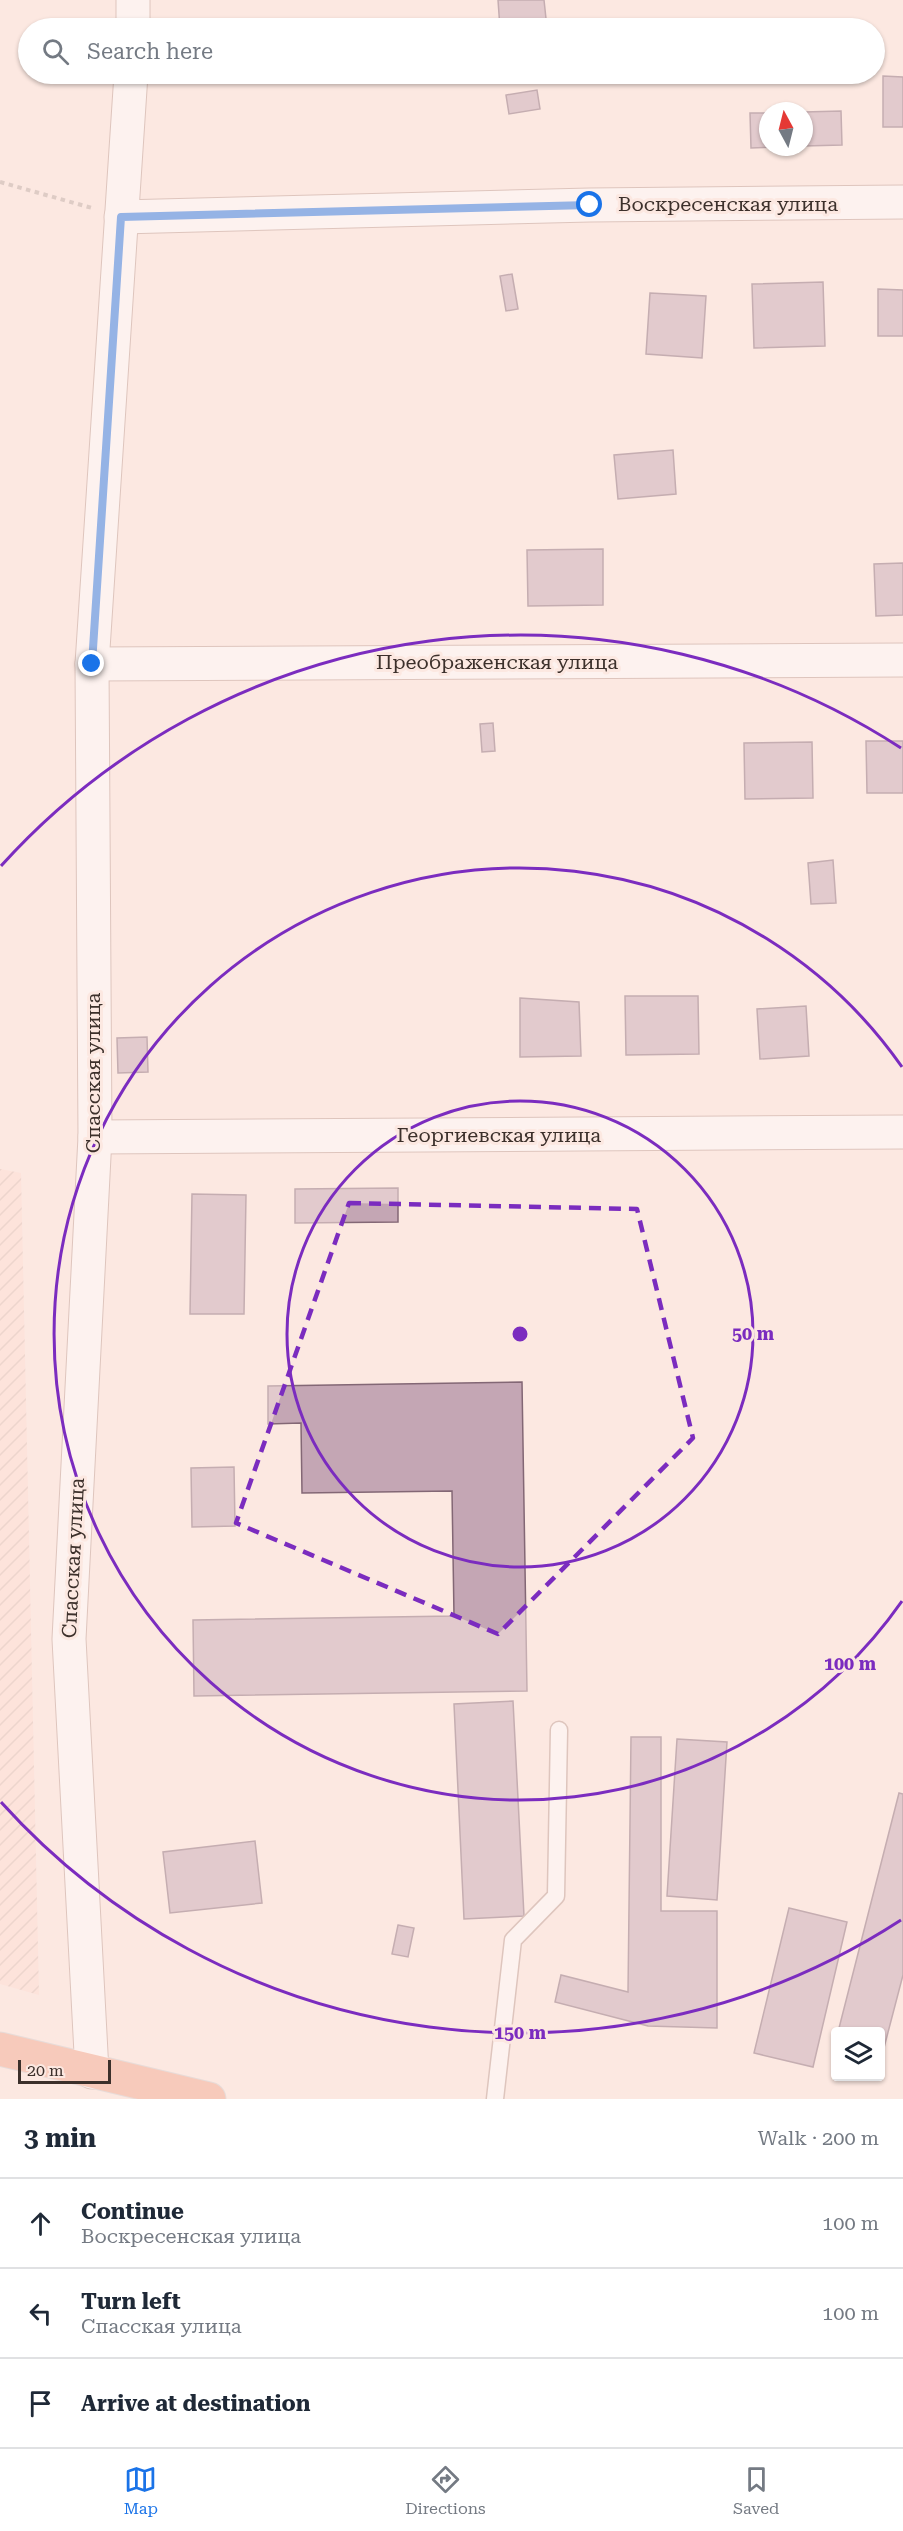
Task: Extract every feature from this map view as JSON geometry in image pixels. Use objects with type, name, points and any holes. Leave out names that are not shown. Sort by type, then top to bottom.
[{"type":"main road","points":[[0,2049],[209,2099]]},
{"type":"street","points":[[133,0],[133,18]]},
{"type":"street","name":"Спасская улица","points":[[92,2072],[69,1639],[95,1137],[92,664],[130,84]]},
{"type":"street","name":"Воскресенская улица","points":[[121,217],[590,205],[903,202]]},
{"type":"street","name":"Преображенская улица","points":[[92,664],[903,660]]},
{"type":"street","name":"Георгиевская улица","points":[[95,1137],[903,1132]]},
{"type":"lane","points":[[495,2099],[513,1940],[556,1896],[559,1730]]},
{"type":"path","points":[[0,182],[121,217]]},
{"type":"highlighted area","points":[[349,1203],[637,1209],[693,1438],[498,1634],[236,1523]]},
{"type":"shaded area","points":[[0,1169],[21,1173],[39,1995],[0,1984]]},
{"type":"building","points":[[498,0],[544,0],[546,18],[499,18]]},
{"type":"building","points":[[885,76],[903,77],[903,127],[883,127]]},
{"type":"building","points":[[537,90],[540,109],[509,114],[506,95]]},
{"type":"building","points":[[841,111],[842,145],[813,146],[813,112]]},
{"type":"building","points":[[750,113],[759,113],[759,148],[751,148]]},
{"type":"building","points":[[512,274],[518,309],[506,311],[500,276]]},
{"type":"building","points":[[823,282],[825,346],[754,348],[752,284]]},
{"type":"building","points":[[878,289],[903,290],[903,336],[878,336]]},
{"type":"building","points":[[650,293],[706,296],[702,358],[646,354]]},
{"type":"building","points":[[673,450],[676,494],[618,499],[614,455]]},
{"type":"building","points":[[603,549],[603,605],[528,606],[527,550]]},
{"type":"building","points":[[903,563],[903,615],[876,616],[874,564]]},
{"type":"building","points":[[493,723],[495,751],[482,752],[480,724]]},
{"type":"building","points":[[866,741],[903,741],[903,793],[867,793]]},
{"type":"building","points":[[812,742],[813,798],[745,799],[744,743]]},
{"type":"building","points":[[833,860],[836,903],[811,904],[808,863]]},
{"type":"building","points":[[625,996],[698,996],[699,1054],[626,1055]]},
{"type":"building","points":[[520,998],[579,1002],[581,1056],[520,1057]]},
{"type":"building","points":[[806,1006],[809,1056],[760,1059],[757,1009]]},
{"type":"building","points":[[147,1037],[148,1072],[118,1073],[117,1038]]},
{"type":"building","points":[[398,1188],[398,1222],[295,1223],[295,1189]]},
{"type":"building","points":[[192,1194],[246,1195],[244,1314],[190,1314]]},
{"type":"building","points":[[522,1382],[527,1691],[194,1696],[193,1620],[454,1616],[452,1491],[302,1493],[301,1423],[268,1424],[268,1386]]},
{"type":"building","points":[[234,1467],[235,1526],[192,1527],[191,1468]]},
{"type":"building","points":[[513,1701],[524,1916],[464,1919],[454,1704]]},
{"type":"building","points":[[631,1737],[661,1737],[661,1911],[717,1911],[717,2028],[648,2026],[555,2002],[561,1975],[628,1992]]},
{"type":"building","points":[[677,1739],[727,1742],[717,1900],[667,1896]]},
{"type":"building","points":[[899,1793],[903,1794],[903,1975],[885,2044],[885,2027],[839,2027]]},
{"type":"building","points":[[255,1841],[262,1903],[170,1913],[163,1852]]},
{"type":"building","points":[[789,1908],[847,1922],[813,2067],[754,2053]]},
{"type":"building","points":[[398,1925],[414,1928],[408,1957],[392,1954]]},
{"type":"route","points":[[92,664],[121,217],[590,205]]}]
